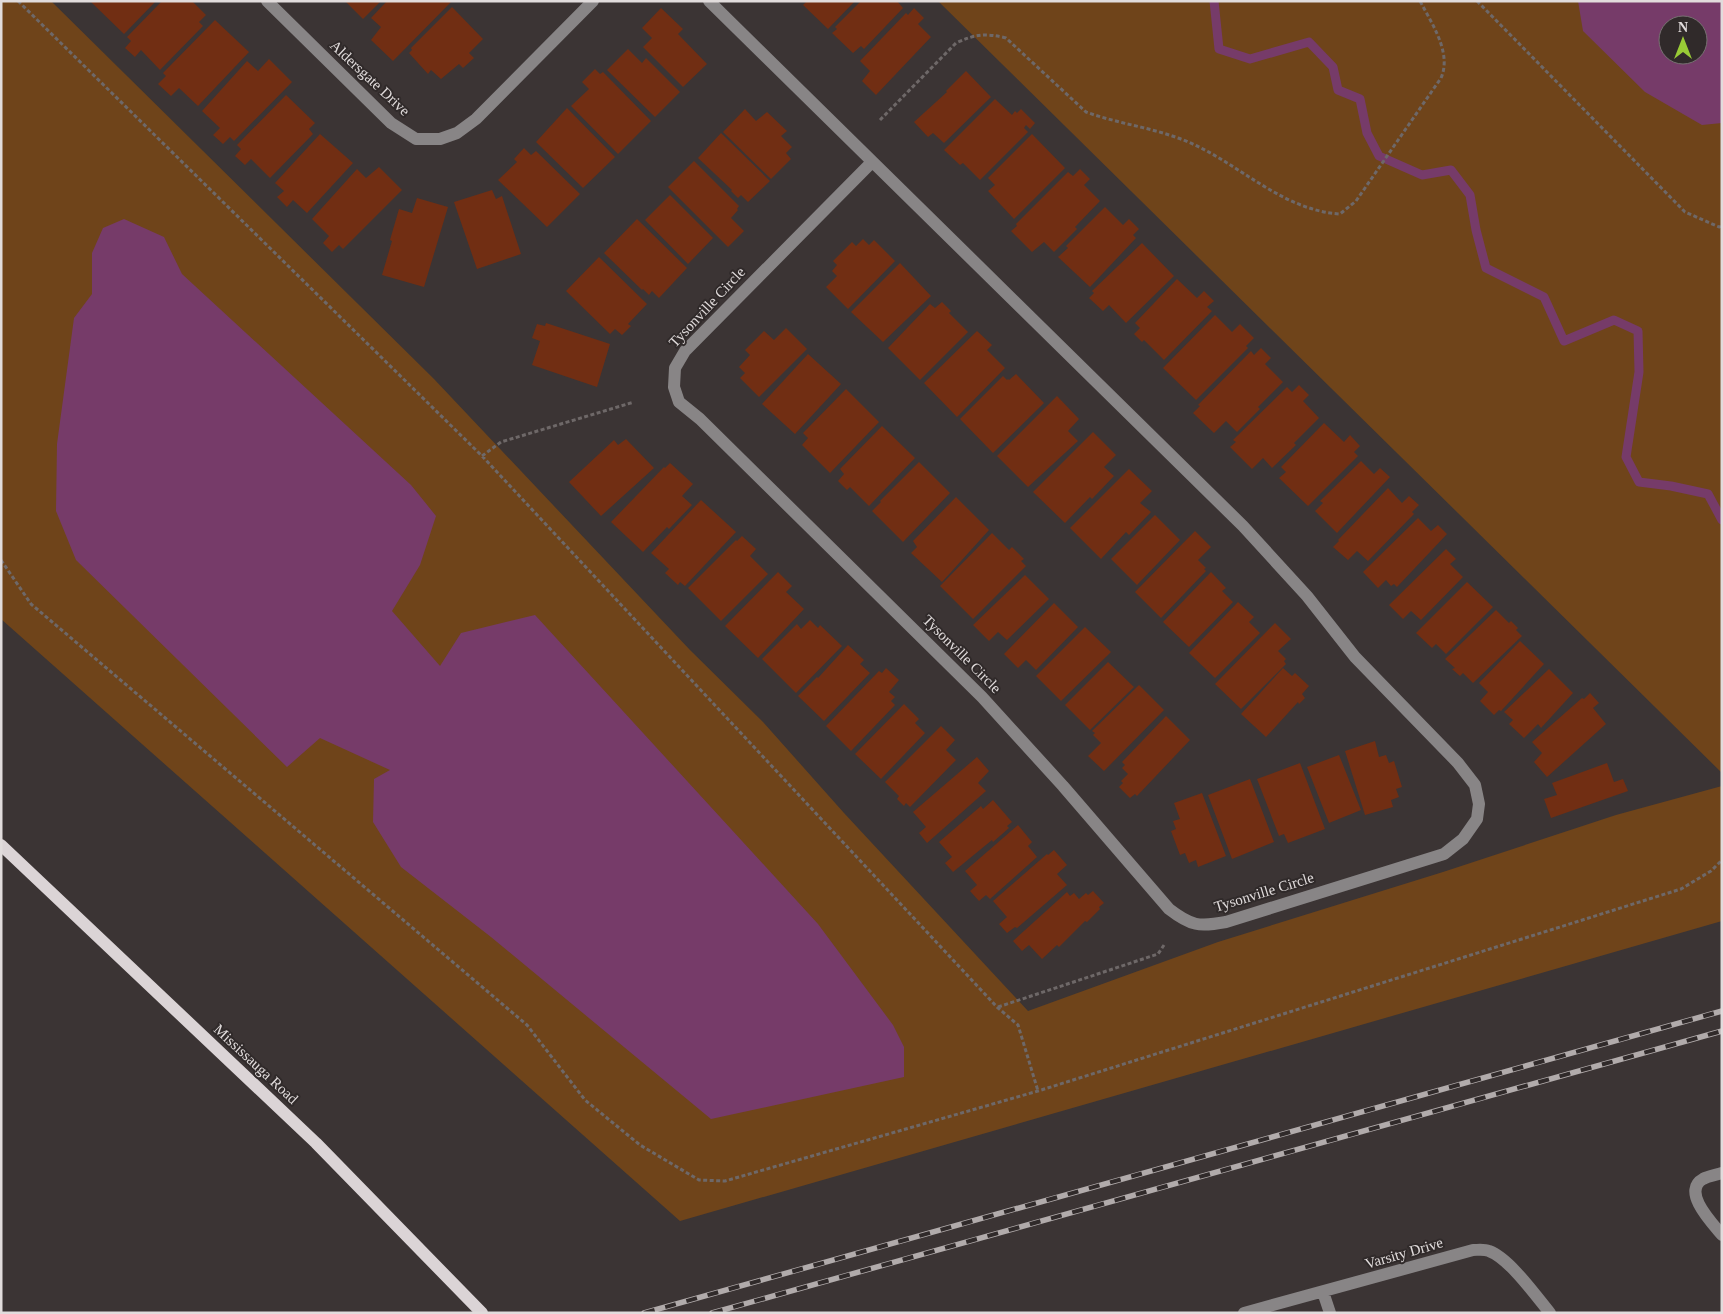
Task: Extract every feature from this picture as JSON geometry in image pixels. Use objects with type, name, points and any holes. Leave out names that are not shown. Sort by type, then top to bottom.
[{"type":"main road","name":"Mississauga Road","points":[[1,845],[316,1143],[482,1313]]},
{"type":"street","name":"Aldersgate Drive","points":[[267,1],[391,123],[416,139],[440,139],[457,133],[476,119],[593,1]]},
{"type":"street","name":"Tysonville Circle","points":[[709,1],[1243,526],[1306,596],[1355,657],[1458,763],[1475,785],[1479,804],[1477,819],[1464,839],[1444,854],[1226,922],[1204,926],[1185,921],[1168,909],[1063,786],[982,697],[707,426],[678,402],[674,386],[675,368],[685,351],[872,162]]},
{"type":"street","points":[[1722,1173],[1702,1179],[1695,1186],[1694,1193],[1698,1203],[1722,1235]]},
{"type":"street","name":"Varsity Drive","points":[[1244,1313],[1473,1250],[1487,1250],[1497,1255],[1511,1267],[1550,1313]]},
{"type":"street","points":[[1323,1292],[1330,1313]]},
{"type":"path","points":[[18,1],[482,456],[997,1007],[1018,1025],[1038,1091]]},
{"type":"path","points":[[880,120],[956,43],[971,36],[991,34],[1006,38],[1086,112],[1178,138],[1211,152],[1270,190],[1304,207],[1325,213],[1340,214],[1356,201],[1441,78],[1445,69],[1444,53],[1420,1]]},
{"type":"path","points":[[1478,1],[1685,212],[1719,227],[1722,226]]},
{"type":"path","points":[[482,456],[501,442],[634,402]]},
{"type":"path","points":[[1,560],[31,604],[527,1025],[585,1100],[640,1145],[698,1180],[725,1180],[1038,1091],[1681,889],[1711,871],[1722,860]]},
{"type":"path","points":[[997,1007],[1158,954],[1164,945]]},
{"type":"shaded area","points":[[1,1],[51,1],[434,379],[690,650],[763,722],[844,813],[1028,1011],[1218,942],[1443,872],[1616,815],[1722,786],[1722,921],[680,1221],[1,619]]},
{"type":"shaded area","points":[[938,1],[1722,1],[1722,773]]},
{"type":"shaded area","points":[[1578,1],[1722,1],[1722,123],[1702,125],[1645,92],[1583,31]]},
{"type":"shaded area","points":[[124,219],[164,237],[182,274],[411,485],[436,516],[420,565],[392,611],[440,666],[461,633],[535,615],[818,924],[893,1025],[904,1047],[904,1077],[711,1119],[491,937],[401,867],[373,822],[374,779],[390,770],[320,738],[287,767],[76,560],[56,511],[57,444],[74,318],[92,294],[92,253],[103,228]]},
{"type":"building","points":[[90,1],[156,1],[124,34]]},
{"type":"building","points":[[162,1],[192,1],[206,15],[199,22],[203,26],[160,70],[141,50],[135,57],[125,48],[131,41],[127,37]]},
{"type":"building","points":[[345,1],[381,1],[363,19]]},
{"type":"building","points":[[387,1],[452,1],[393,61],[371,40],[381,27],[371,18]]},
{"type":"building","points":[[807,1],[855,1],[828,29],[803,5]]},
{"type":"building","points":[[861,1],[897,1],[903,8],[864,49],[861,46],[853,53],[832,33],[837,29],[835,27]]},
{"type":"building","points":[[452,7],[483,39],[469,53],[474,58],[463,68],[459,64],[441,79],[431,70],[428,74],[409,53],[412,50],[411,48]]},
{"type":"building","points":[[661,8],[683,29],[678,34],[707,64],[683,87],[643,47],[652,38],[642,28]]},
{"type":"building","points":[[914,8],[924,18],[918,24],[931,37],[876,95],[862,81],[870,71],[860,61],[906,13],[908,15]]},
{"type":"building","points":[[215,20],[249,52],[198,106],[179,88],[171,96],[158,84],[166,76],[163,73]]},
{"type":"building","points":[[628,49],[642,63],[646,58],[680,92],[655,117],[607,70]]},
{"type":"building","points":[[269,59],[292,82],[234,141],[230,137],[223,144],[213,135],[220,128],[202,111],[247,61],[258,71]]},
{"type":"building","points":[[595,69],[600,74],[603,72],[651,121],[618,154],[571,106],[589,89],[582,82]]},
{"type":"building","points":[[966,71],[991,97],[944,143],[933,133],[928,137],[914,122],[947,92]]},
{"type":"building","points":[[286,95],[315,123],[309,129],[313,134],[270,178],[251,159],[245,165],[235,156],[241,149],[237,145]]},
{"type":"building","points":[[995,99],[1012,115],[1015,111],[1017,113],[1021,109],[1035,123],[1030,129],[1026,125],[1024,128],[1028,132],[980,180],[963,163],[960,165],[944,150]]},
{"type":"building","points":[[567,108],[615,157],[583,188],[536,142]]},
{"type":"building","points":[[745,109],[756,121],[767,112],[787,131],[781,136],[792,147],[786,153],[791,159],[771,179],[723,132]]},
{"type":"building","points":[[721,133],[770,181],[748,202],[741,195],[738,198],[698,158]]},
{"type":"building","points":[[320,134],[353,163],[307,213],[293,200],[287,207],[277,197],[284,191],[275,183]]},
{"type":"building","points":[[1032,134],[1065,168],[1014,219],[988,191],[995,185],[988,178]]},
{"type":"building","points":[[524,148],[531,155],[536,151],[580,194],[547,227],[498,180],[517,162],[514,159]]},
{"type":"building","points":[[694,161],[739,206],[731,218],[744,231],[728,247],[668,187]]},
{"type":"building","points":[[379,167],[402,190],[343,249],[339,245],[332,252],[323,243],[329,236],[312,219],[357,169],[366,178]]},
{"type":"building","points":[[1080,169],[1090,179],[1084,185],[1100,201],[1075,227],[1077,229],[1054,252],[1044,242],[1032,252],[1011,231],[1068,172],[1073,176]]},
{"type":"building","points":[[492,190],[496,199],[502,196],[521,254],[477,269],[454,202]]},
{"type":"building","points":[[670,195],[713,238],[688,264],[645,220]]},
{"type":"building","points":[[417,198],[448,207],[424,287],[382,275],[399,209],[412,213]]},
{"type":"building","points":[[1105,207],[1123,225],[1129,219],[1139,229],[1133,235],[1136,238],[1090,287],[1058,257],[1068,248],[1066,246]]},
{"type":"building","points":[[637,219],[687,268],[659,298],[652,291],[649,295],[642,290],[604,253]]},
{"type":"building","points":[[863,239],[869,245],[874,240],[895,261],[848,309],[826,287],[837,276],[832,271],[837,265],[833,261],[852,242],[856,246]]},
{"type":"building","points":[[1142,243],[1174,276],[1126,323],[1109,305],[1103,311],[1089,298],[1094,293],[1092,291]]},
{"type":"building","points":[[599,257],[647,304],[628,324],[631,326],[622,335],[615,329],[610,334],[566,291]]},
{"type":"building","points":[[900,263],[931,296],[883,342],[851,312]]},
{"type":"building","points":[[1177,279],[1197,298],[1204,291],[1214,301],[1207,307],[1212,311],[1164,360],[1144,340],[1142,342],[1134,334],[1140,328],[1135,323]]},
{"type":"building","points":[[942,302],[951,311],[949,313],[968,332],[920,380],[888,348],[930,304],[935,308]]},
{"type":"building","points":[[1215,315],[1232,332],[1240,324],[1254,338],[1246,346],[1248,348],[1196,400],[1163,368]]},
{"type":"building","points":[[546,323],[610,344],[597,387],[532,365],[540,341],[532,338],[537,324],[545,326]]},
{"type":"building","points":[[786,328],[807,349],[759,397],[740,378],[745,373],[739,367],[750,355],[745,350],[764,331],[774,340]]},
{"type":"building","points":[[977,331],[992,345],[987,350],[1005,368],[957,417],[924,383]]},
{"type":"building","points":[[1261,348],[1271,358],[1265,364],[1283,382],[1237,432],[1226,421],[1214,433],[1193,413],[1200,406],[1198,405],[1251,351],[1254,355]]},
{"type":"building","points":[[808,354],[841,384],[795,434],[762,404]]},
{"type":"building","points":[[1016,374],[1044,403],[993,453],[960,419],[1003,376],[1009,380]]},
{"type":"building","points":[[1299,385],[1309,395],[1303,401],[1319,418],[1294,443],[1296,445],[1272,468],[1263,458],[1252,469],[1230,447],[1236,442],[1233,440],[1287,387],[1292,392]]},
{"type":"building","points":[[846,389],[879,422],[830,473],[802,445],[808,438],[803,433]]},
{"type":"building","points":[[1057,396],[1079,419],[1068,431],[1078,441],[1028,487],[997,456]]},
{"type":"building","points":[[1324,423],[1344,442],[1350,435],[1360,446],[1354,452],[1358,456],[1308,506],[1279,478],[1286,472],[1281,467]]},
{"type":"building","points":[[882,426],[915,458],[869,506],[850,487],[847,490],[838,481],[844,474],[840,469]]},
{"type":"building","points":[[1093,432],[1116,455],[1104,467],[1114,476],[1065,523],[1033,492]]},
{"type":"building","points":[[626,439],[654,468],[601,516],[569,482],[614,440],[618,445]]},
{"type":"building","points":[[1361,461],[1374,474],[1380,468],[1390,477],[1337,533],[1315,511],[1323,503],[1320,501]]},
{"type":"building","points":[[919,462],[950,493],[903,542],[872,511]]},
{"type":"building","points":[[670,463],[693,484],[682,496],[692,505],[643,552],[611,522]]},
{"type":"building","points":[[1129,469],[1152,491],[1140,503],[1151,512],[1129,535],[1126,532],[1101,559],[1070,528]]},
{"type":"building","points":[[1388,488],[1402,503],[1409,496],[1419,505],[1412,512],[1414,514],[1368,561],[1357,551],[1348,560],[1333,547]]},
{"type":"building","points":[[956,497],[989,530],[942,582],[911,553],[917,547],[913,541]]},
{"type":"building","points":[[701,500],[736,532],[685,586],[680,582],[678,585],[665,573],[669,569],[651,553]]},
{"type":"building","points":[[1155,515],[1180,540],[1137,585],[1111,559]]},
{"type":"building","points":[[1418,518],[1431,531],[1438,525],[1447,534],[1397,587],[1394,584],[1391,586],[1386,580],[1378,588],[1363,572]]},
{"type":"building","points":[[1195,531],[1211,547],[1198,560],[1206,568],[1204,569],[1206,571],[1161,618],[1135,592]]},
{"type":"building","points":[[992,533],[1009,550],[1012,547],[1024,559],[1021,561],[1026,566],[973,619],[940,586]]},
{"type":"building","points":[[742,536],[756,549],[750,556],[768,574],[721,621],[688,588]]},
{"type":"building","points":[[1446,549],[1456,559],[1450,564],[1463,577],[1421,620],[1411,611],[1403,619],[1389,605]]},
{"type":"building","points":[[778,572],[792,586],[786,592],[804,609],[758,658],[725,626]]},
{"type":"building","points":[[1211,572],[1226,588],[1222,591],[1233,602],[1189,647],[1163,622]]},
{"type":"building","points":[[1025,575],[1049,599],[1007,640],[998,632],[989,641],[973,625]]},
{"type":"building","points":[[1467,582],[1493,607],[1446,654],[1436,644],[1432,648],[1416,633]]},
{"type":"building","points":[[1238,602],[1254,617],[1249,622],[1260,633],[1215,678],[1189,653]]},
{"type":"building","points":[[1054,603],[1078,627],[1036,670],[1026,660],[1018,668],[1004,654]]},
{"type":"building","points":[[1496,610],[1509,623],[1511,621],[1518,628],[1516,630],[1522,636],[1473,683],[1463,673],[1460,676],[1452,669],[1455,668],[1445,659]]},
{"type":"building","points":[[810,620],[818,628],[820,625],[842,646],[796,693],[762,659],[797,624],[801,629]]},
{"type":"building","points":[[1275,623],[1291,639],[1278,651],[1286,659],[1284,661],[1286,664],[1241,709],[1215,684]]},
{"type":"building","points":[[1085,627],[1111,652],[1061,701],[1036,676]]},
{"type":"building","points":[[1520,641],[1544,664],[1501,711],[1499,710],[1494,715],[1480,701],[1488,692],[1479,683]]},
{"type":"building","points":[[848,645],[864,660],[860,664],[870,673],[824,721],[798,696],[818,678]]},
{"type":"building","points":[[1108,662],[1134,687],[1090,730],[1065,705]]},
{"type":"building","points":[[886,668],[899,680],[889,692],[895,697],[891,701],[895,705],[851,751],[826,726],[879,671],[882,673]]},
{"type":"building","points":[[1283,668],[1292,676],[1295,673],[1309,686],[1302,694],[1305,698],[1299,704],[1298,702],[1266,737],[1241,714]]},
{"type":"building","points":[[1549,669],[1573,693],[1541,728],[1538,724],[1524,738],[1509,724],[1513,720],[1504,712]]},
{"type":"building","points":[[1139,685],[1164,710],[1104,771],[1088,756],[1101,743],[1093,735],[1095,733],[1092,731]]},
{"type":"building","points":[[1590,693],[1599,703],[1593,708],[1606,724],[1547,777],[1534,762],[1542,753],[1532,742]]},
{"type":"building","points":[[904,704],[919,719],[915,723],[925,733],[881,779],[855,754]]},
{"type":"building","points":[[1166,716],[1190,740],[1137,796],[1135,794],[1130,798],[1119,787],[1123,783],[1121,781],[1128,774],[1122,768],[1125,765],[1122,762]]},
{"type":"building","points":[[941,726],[955,740],[946,750],[956,760],[910,807],[906,803],[904,806],[897,799],[899,796],[885,782]]},
{"type":"building","points":[[1375,741],[1379,757],[1386,755],[1389,763],[1394,761],[1402,787],[1396,789],[1399,797],[1391,800],[1393,807],[1365,815],[1345,751]]},
{"type":"building","points":[[1339,755],[1361,810],[1329,823],[1307,767]]},
{"type":"building","points":[[977,757],[989,771],[978,783],[986,791],[927,843],[919,833],[926,827],[913,812]]},
{"type":"building","points":[[1300,763],[1325,829],[1288,843],[1284,834],[1279,836],[1257,779]]},
{"type":"building","points":[[1607,763],[1614,782],[1623,779],[1628,791],[1551,818],[1544,799],[1557,795],[1552,783]]},
{"type":"building","points":[[1250,779],[1274,842],[1232,859],[1208,795]]},
{"type":"building","points":[[1202,793],[1226,856],[1198,867],[1196,860],[1189,863],[1185,853],[1180,855],[1171,831],[1176,829],[1173,821],[1180,819],[1174,803]]},
{"type":"building","points":[[993,800],[1012,822],[1007,826],[1009,828],[953,872],[945,863],[952,857],[939,842],[981,806],[983,809]]},
{"type":"building","points":[[1018,825],[1032,842],[1028,846],[1037,857],[990,899],[986,895],[979,901],[970,891],[977,885],[965,871]]},
{"type":"building","points":[[1054,850],[1067,865],[1057,874],[1067,885],[1017,928],[1015,927],[1007,933],[999,924],[1007,917],[993,901]]},
{"type":"building","points":[[1093,891],[1104,903],[1099,907],[1100,909],[1059,947],[1057,945],[1042,959],[1029,945],[1022,951],[1013,941],[1067,892],[1070,896],[1074,893],[1079,899],[1086,893],[1088,895]]},
{"type":"waterway","points":[[1214,1],[1219,49],[1250,59],[1309,42],[1333,67],[1338,90],[1360,99],[1367,133],[1379,156],[1422,175],[1451,170],[1470,195],[1476,230],[1486,268],[1544,297],[1564,341],[1614,320],[1638,331],[1639,372],[1626,457],[1639,482],[1671,486],[1708,494],[1722,520]]},
{"type":"railway","points":[[644,1313],[1722,1011]]},
{"type":"railway","points":[[712,1313],[1722,1031]]}]
